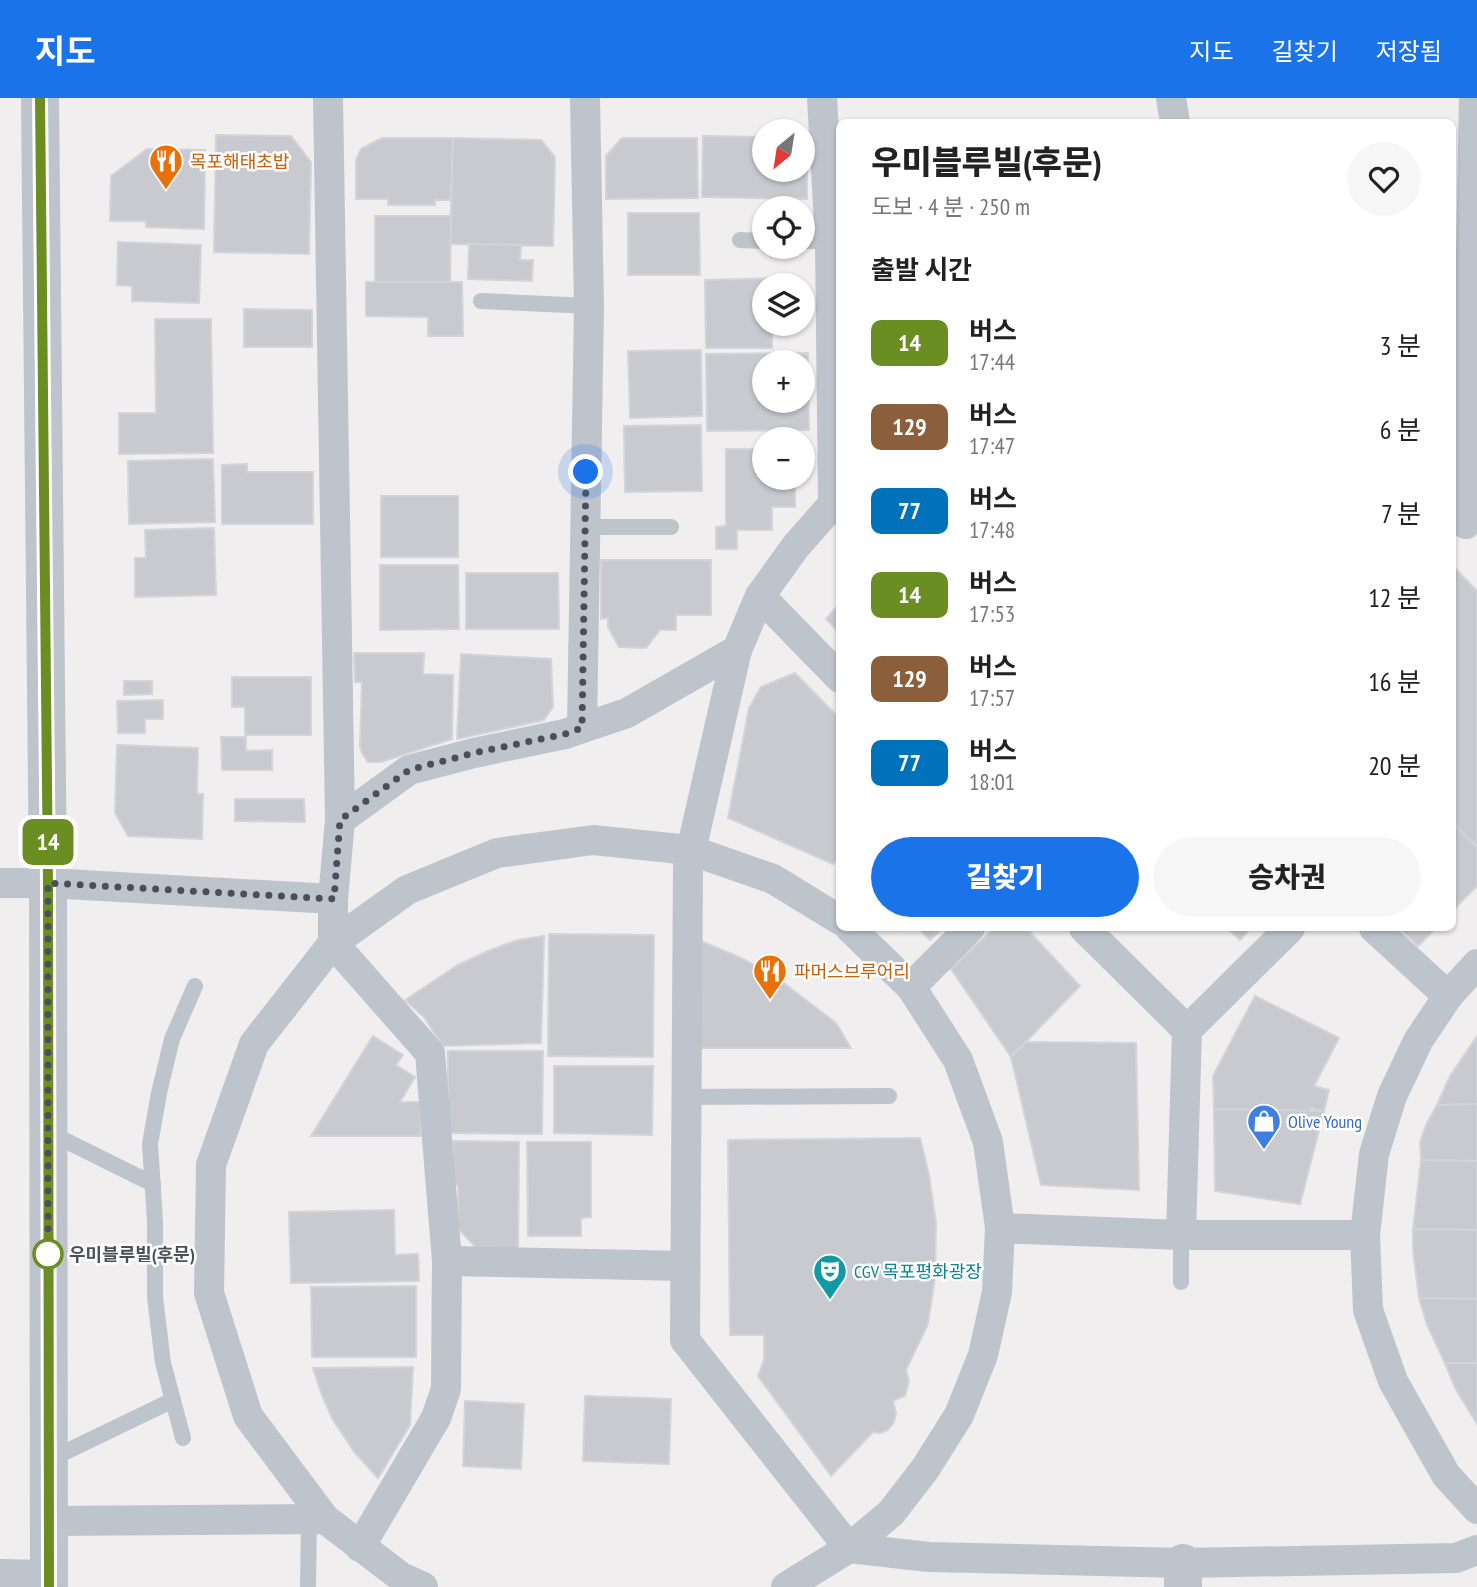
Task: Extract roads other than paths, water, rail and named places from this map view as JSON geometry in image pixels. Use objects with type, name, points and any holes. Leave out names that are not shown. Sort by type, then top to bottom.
[{"type":"street","points":[[0,1574],[49,1581],[48,883],[40,98]]},
{"type":"street","points":[[328,98],[340,820],[334,899],[334,943],[430,1053],[447,1261],[446,1389],[436,1418],[360,1546]]},
{"type":"street","points":[[582,728],[589,306],[585,98]]},
{"type":"street","points":[[822,98],[817,241],[836,488]]},
{"type":"street","points":[[1171,98],[1174,119]]},
{"type":"street","points":[[1465,524],[1467,323],[1475,98]]},
{"type":"street","points":[[836,502],[796,546],[760,596],[737,650],[690,850],[685,1340],[849,1548],[929,1557],[1183,1575],[1456,1558],[1477,1550]]},
{"type":"street","points":[[760,596],[836,674]]},
{"type":"street","points":[[340,820],[409,770],[565,734],[627,713],[737,650]]},
{"type":"street","points":[[423,1587],[401,1577],[360,1546],[317,1519],[248,1416],[209,1293],[211,1165],[254,1044],[334,943],[407,890],[497,853],[593,840],[690,850],[773,879],[836,918]]},
{"type":"street","points":[[0,883],[48,883],[334,899]]},
{"type":"street","points":[[786,1587],[849,1548],[891,1513],[925,1469],[958,1415],[983,1355],[997,1292],[1000,1228],[988,1142],[958,1060],[911,987],[853,931]]},
{"type":"street","points":[[911,987],[967,931]]},
{"type":"street","points":[[1087,931],[1187,1030]]},
{"type":"street","points":[[1181,1234],[1187,1030],[1287,931]]},
{"type":"street","points":[[1377,931],[1448,996]]},
{"type":"street","points":[[1477,964],[1448,996],[1418,1041],[1392,1096],[1374,1154],[1364,1235],[1368,1310],[1393,1381],[1446,1475],[1477,1509]]},
{"type":"street","points":[[1000,1228],[1181,1234],[1364,1235]]},
{"type":"street","points":[[447,1261],[685,1266]]},
{"type":"street","points":[[49,1521],[317,1519]]},
{"type":"lane","points":[[740,240],[752,240]]},
{"type":"lane","points":[[481,301],[589,306]]},
{"type":"lane","points":[[585,527],[671,527]]},
{"type":"lane","points":[[183,1438],[163,1363],[155,1297],[150,1144],[172,1039],[195,986]]},
{"type":"lane","points":[[686,1097],[889,1096]]},
{"type":"lane","points":[[48,1132],[153,1184]]},
{"type":"lane","points":[[1181,1234],[1181,1282]]},
{"type":"lane","points":[[49,1460],[173,1401]]},
{"type":"lane","points":[[309,1587],[317,1519]]},
{"type":"place","name":"목포해태초밥","points":[[166,191]]},
{"type":"place","name":"파머스브루어리","points":[[770,1001]]},
{"type":"place","name":"Olive Young","points":[[1264,1151]]},
{"type":"place","name":"우미블루빌(후문)","points":[[48,1254]]},
{"type":"place","name":"CGV 목포평화광장","points":[[830,1301]]}]
